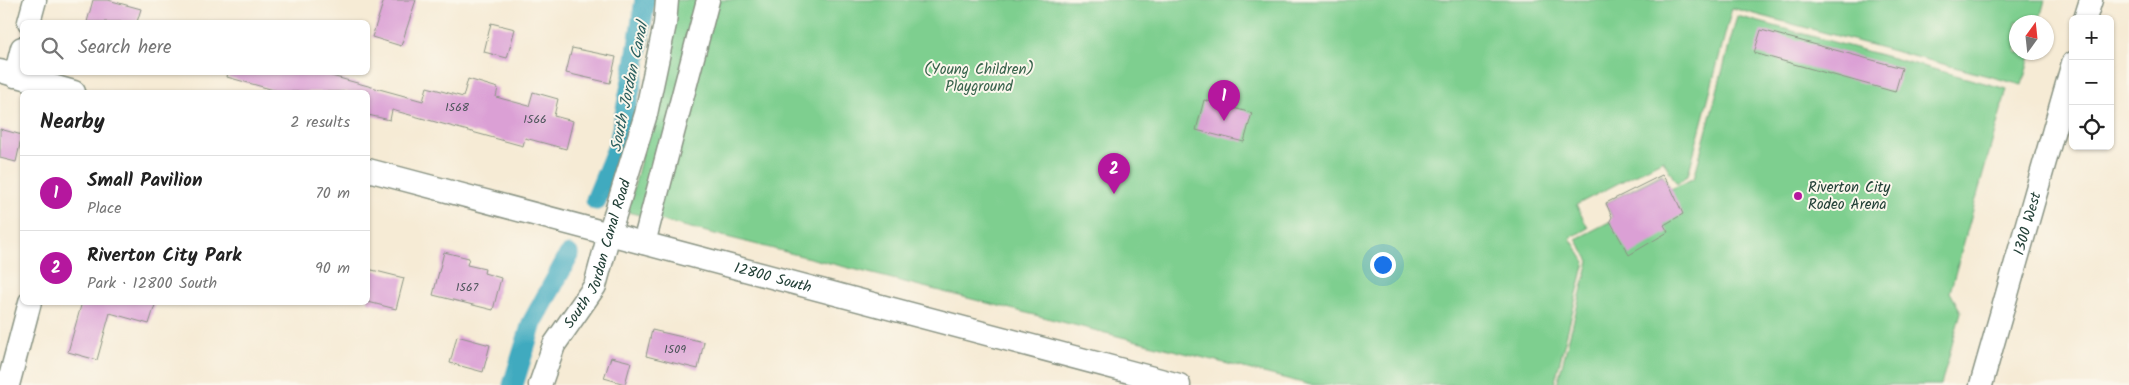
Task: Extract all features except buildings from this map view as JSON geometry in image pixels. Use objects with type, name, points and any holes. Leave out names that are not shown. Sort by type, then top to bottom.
[{"type":"street","points":[[30,20],[35,0]]},
{"type":"street","name":"South Jordan Canal Road","points":[[540,385],[554,345],[595,286],[646,114],[665,24],[667,0]]},
{"type":"street","points":[[644,244],[708,0]]},
{"type":"street","points":[[2087,15],[2091,0]]},
{"type":"street","points":[[20,52],[8,74],[67,90]]},
{"type":"street","name":"1300 West","points":[[1981,385],[2069,77]]},
{"type":"street","name":"12800 South","points":[[370,171],[1179,385]]},
{"type":"street","points":[[8,385],[29,305]]},
{"type":"green space","name":"(Young Children) Playground","points":[[675,0],[2045,0],[2041,15],[2009,15],[2009,60],[2029,60],[2022,85],[1732,8],[1688,175],[1677,184],[1663,160],[1576,205],[1588,228],[1570,238],[1585,262],[1554,385],[1311,385],[628,212],[656,98]]},
{"type":"green space","name":"Riverton City Rodeo Arena","points":[[1737,16],[2007,89],[1950,292],[1961,312],[1941,385],[1557,385],[1589,261],[1576,239],[1613,220],[1606,203],[1662,174],[1671,189],[1694,178]]},
{"type":"waterway","name":"South Jordan Canal","points":[[596,200],[619,144],[635,65],[645,0]]},
{"type":"waterway","name":"South Jordan Canal","points":[[513,385],[532,323],[569,255]]},
{"type":"place","name":"Small Pavilion","points":[[1224,121]]},
{"type":"place","name":"Riverton City Park","points":[[1114,194]]},
{"type":"place","name":"Riverton City Rodeo Arena","points":[[1798,196]]}]
